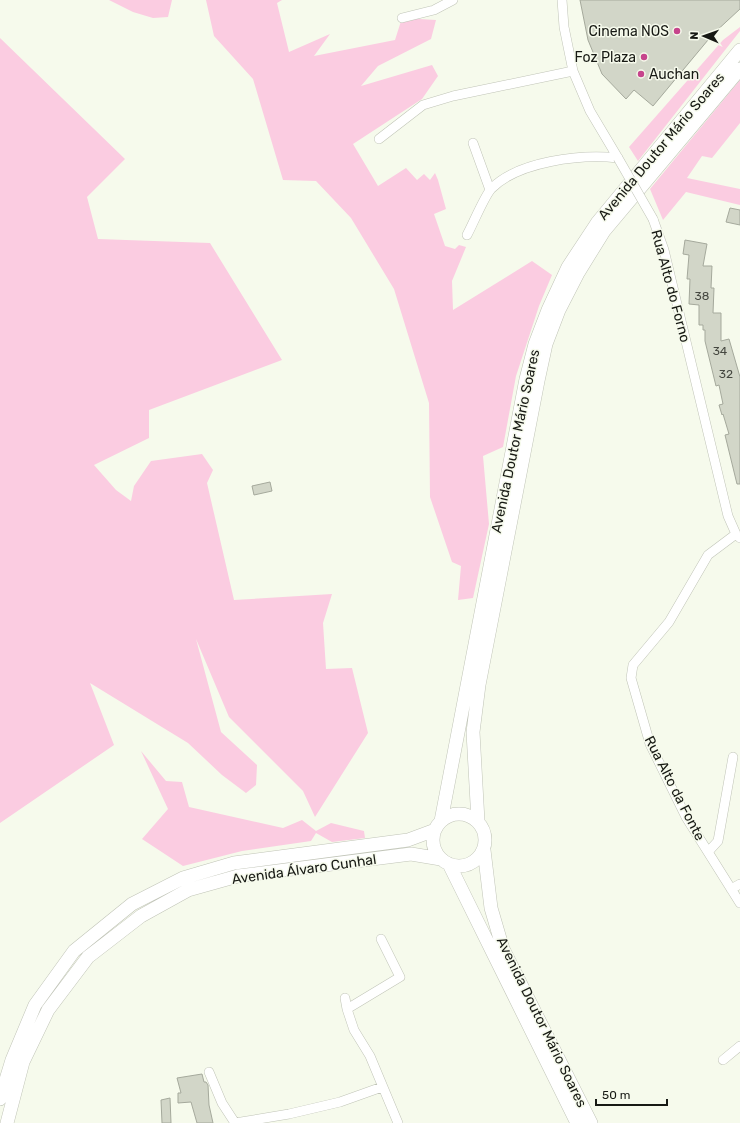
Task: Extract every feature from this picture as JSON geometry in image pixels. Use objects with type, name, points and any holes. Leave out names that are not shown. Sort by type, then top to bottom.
[{"type":"main road","name":"Avenida Doutor Mário Soares","points":[[438,826],[526,380],[535,344],[548,310],[568,267],[596,223],[740,50]]},
{"type":"main road","name":"Avenida Doutor Mário Soares","points":[[478,821],[473,732],[479,685],[546,344],[565,298],[578,273],[604,232],[740,69]]},
{"type":"main road","points":[[459,814],[469,815],[478,821],[484,830],[486,840],[484,850],[478,858],[470,864],[459,866],[445,861],[435,850],[433,840],[438,826],[449,816],[459,814]]},
{"type":"main road","name":"Avenida Álvaro Cunhal","points":[[0,1099],[12,1060],[35,1005],[74,951],[132,904],[183,878],[234,863],[408,840],[438,826]]},
{"type":"main road","name":"Avenida Doutor Mário Soares","points":[[484,850],[491,908],[503,949],[591,1123]]},
{"type":"main road","name":"Avenida Álvaro Cunhal","points":[[7,1123],[24,1062],[48,1010],[88,958],[141,916],[188,890],[238,876],[410,854],[445,861]]},
{"type":"main road","name":"Avenida Doutor Mário Soares","points":[[445,861],[577,1123]]},
{"type":"street","points":[[402,18],[434,10],[453,0]]},
{"type":"street","name":"Rua Alto do Forno","points":[[562,0],[564,27],[573,71],[590,111],[653,219],[664,250],[728,516],[738,536]]},
{"type":"street","points":[[379,139],[423,105],[453,96],[573,71]]},
{"type":"street","points":[[473,144],[490,190]]},
{"type":"street","points":[[467,235],[490,190],[500,181],[529,167],[568,158],[601,156],[618,158]]},
{"type":"street","name":"Rua Alto da Fonte","points":[[738,536],[708,555],[669,622],[633,665],[631,678],[650,744],[686,817],[740,903]]},
{"type":"street","points":[[708,852],[718,841],[733,758]]},
{"type":"street","points":[[731,888],[740,884]]},
{"type":"street","points":[[347,1009],[400,977],[381,939]]},
{"type":"street","points":[[345,998],[354,1030],[370,1056],[398,1123]]},
{"type":"street","points":[[724,1060],[740,1046]]},
{"type":"street","points":[[210,1072],[222,1103],[235,1123],[290,1114],[340,1102],[382,1087]]},
{"type":"shaded area","points":[[109,0],[172,0],[168,17],[153,18],[133,12]]},
{"type":"shaded area","points":[[206,0],[282,0],[277,3],[289,52],[330,34],[314,56],[395,40],[402,18],[436,20],[431,39],[378,66],[361,86],[432,65],[438,76],[422,99],[353,144],[378,186],[406,168],[417,180],[424,174],[430,180],[435,173],[446,209],[434,214],[445,246],[455,249],[459,245],[466,247],[452,281],[453,310],[532,261],[552,275],[539,306],[516,376],[503,447],[483,456],[489,524],[473,598],[458,600],[461,566],[452,562],[430,497],[429,403],[394,289],[351,218],[316,181],[283,180],[253,79],[214,36]]},
{"type":"shaded area","points":[[740,27],[740,31],[638,161],[629,147],[723,40]]},
{"type":"shaded area","points":[[0,38],[125,159],[87,197],[98,239],[210,243],[282,360],[149,410],[149,438],[94,465],[116,490],[131,501],[134,486],[151,461],[202,454],[213,470],[207,483],[234,600],[332,594],[323,623],[326,669],[352,668],[368,733],[315,817],[303,791],[229,717],[196,639],[221,732],[257,765],[256,785],[246,793],[222,775],[188,743],[90,683],[114,745],[0,823]]},
{"type":"shaded area","points":[[740,80],[740,123],[712,158],[702,156],[687,178],[740,189],[740,205],[686,192],[663,220],[650,189]]},
{"type":"shaded area","points":[[141,751],[166,781],[182,782],[189,807],[283,828],[302,820],[316,831],[331,823],[364,831],[365,838],[332,842],[316,833],[311,841],[242,851],[183,866],[142,839],[168,809]]},
{"type":"building","name":"Foz Plaza","points":[[580,0],[740,0],[740,9],[713,34],[653,106],[634,90],[626,99],[602,74],[588,40]]},
{"type":"building","points":[[730,208],[740,210],[740,225],[726,222]]},
{"type":"building","points":[[685,240],[707,244],[703,266],[712,266],[711,288],[714,288],[713,313],[721,313],[721,341],[729,339],[740,377],[740,484],[737,484],[725,435],[729,434],[719,405],[723,404],[719,385],[716,386],[705,341],[705,330],[703,330],[703,325],[699,325],[699,305],[689,304],[690,279],[687,279],[689,255],[683,254]]},
{"type":"building","points":[[270,482],[272,491],[254,495],[252,486]]},
{"type":"building","points":[[202,1074],[204,1082],[208,1085],[209,1105],[213,1123],[197,1123],[191,1102],[178,1103],[178,1093],[181,1093],[177,1078]]},
{"type":"building","points":[[170,1098],[171,1123],[162,1123],[161,1100]]},
{"type":"place","name":"Cinema NOS","points":[[677,31]]},
{"type":"place","name":"Foz Plaza","points":[[644,57]]},
{"type":"place","name":"Auchan","points":[[641,74]]}]
